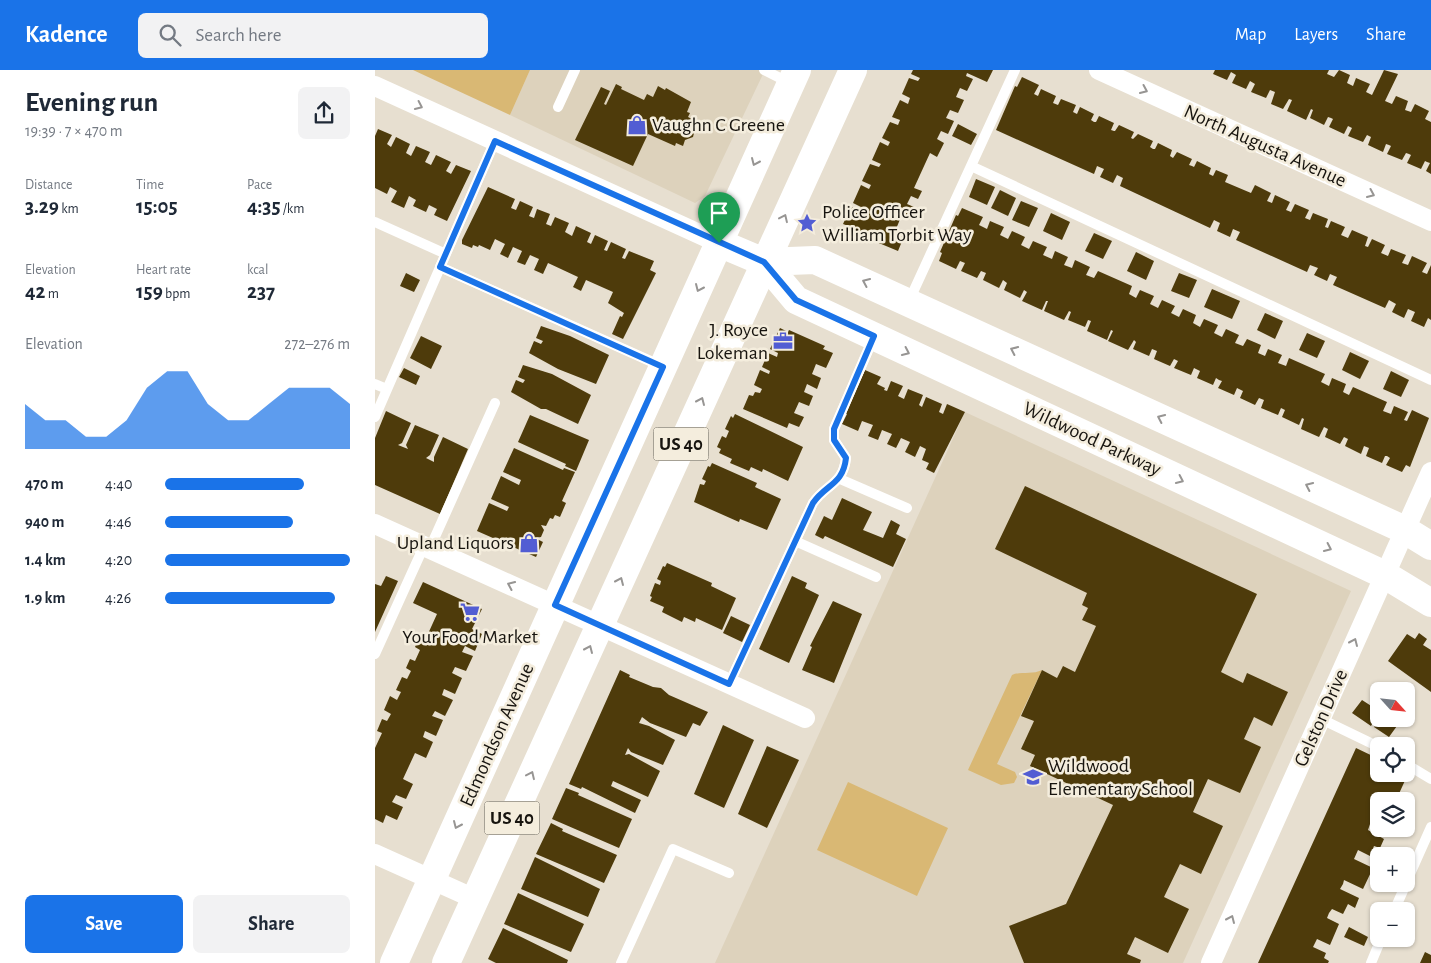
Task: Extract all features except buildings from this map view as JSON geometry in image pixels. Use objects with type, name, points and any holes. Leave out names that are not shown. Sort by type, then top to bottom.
[{"type":"main road","name":"US 40","points":[[446,963],[853,70]]},
{"type":"main road","name":"Edmondson Avenue","points":[[394,963],[794,76]]},
{"type":"main road","name":"Wildwood Parkway","points":[[719,243],[764,262],[815,260],[1405,530],[1431,546]]},
{"type":"main road","name":"Wildwood Parkway","points":[[764,262],[796,300],[1385,574],[1431,603]]},
{"type":"street","name":"North Augusta Avenue","points":[[1099,70],[1431,221]]},
{"type":"street","name":"Wildwood Parkway","points":[[375,86],[719,243]]},
{"type":"street","name":"Gelston Drive","points":[[1211,963],[1431,472]]},
{"type":"street","points":[[375,524],[805,718]]},
{"type":"street","points":[[375,854],[475,899]]},
{"type":"lane","points":[[558,107],[575,70]]},
{"type":"lane","points":[[764,70],[794,76]]},
{"type":"lane","points":[[908,302],[1015,70]]},
{"type":"lane","points":[[375,417],[495,141]]},
{"type":"lane","points":[[971,166],[1431,380]]},
{"type":"lane","points":[[375,222],[446,254]]},
{"type":"lane","points":[[440,267],[663,367]]},
{"type":"lane","points":[[729,684],[795,541],[821,491],[834,485],[839,479],[846,458],[834,440],[834,429],[874,336]]},
{"type":"lane","points":[[375,384],[387,389]]},
{"type":"lane","points":[[375,654],[495,403]]},
{"type":"lane","points":[[839,479],[907,508]]},
{"type":"lane","points":[[795,541],[876,577]]},
{"type":"lane","points":[[1321,719],[1370,743]]},
{"type":"lane","points":[[1415,769],[1431,778]]},
{"type":"lane","points":[[1415,863],[1431,827]]},
{"type":"lane","points":[[621,963],[673,849],[729,873]]},
{"type":"lane","points":[[1371,963],[1378,947]]},
{"type":"shaded area","points":[[413,70],[530,70],[510,115]]},
{"type":"shaded area","points":[[530,70],[765,70],[705,196],[695,203],[510,115]]},
{"type":"shaded area","name":"Wildwood Elementary School","points":[[965,412],[1351,591],[1183,963],[715,963]]},
{"type":"shaded area","points":[[1042,670],[997,764],[1015,772],[1017,777],[1014,783],[1001,785],[968,770],[1012,675]]},
{"type":"shaded area","points":[[848,782],[948,828],[917,896],[817,850]]},
{"type":"place","name":"Vaughn C Greene","points":[[637,125]]},
{"type":"place","name":"Police Officer William Torbit Way","points":[[807,223]]},
{"type":"place","name":"J. Royce Lokeman","points":[[783,341]]},
{"type":"place","name":"Upland Liquors","points":[[529,543]]},
{"type":"place","name":"Your Food Market","points":[[470,612]]},
{"type":"place","name":"Wildwood Elementary School","points":[[1033,777]]},
{"type":"route","points":[[495,141],[719,243],[764,262],[796,300],[874,336],[834,429],[834,440],[846,458],[845,467],[834,485],[821,491],[813,503],[729,684],[555,605],[663,367],[440,267],[495,141]]}]
